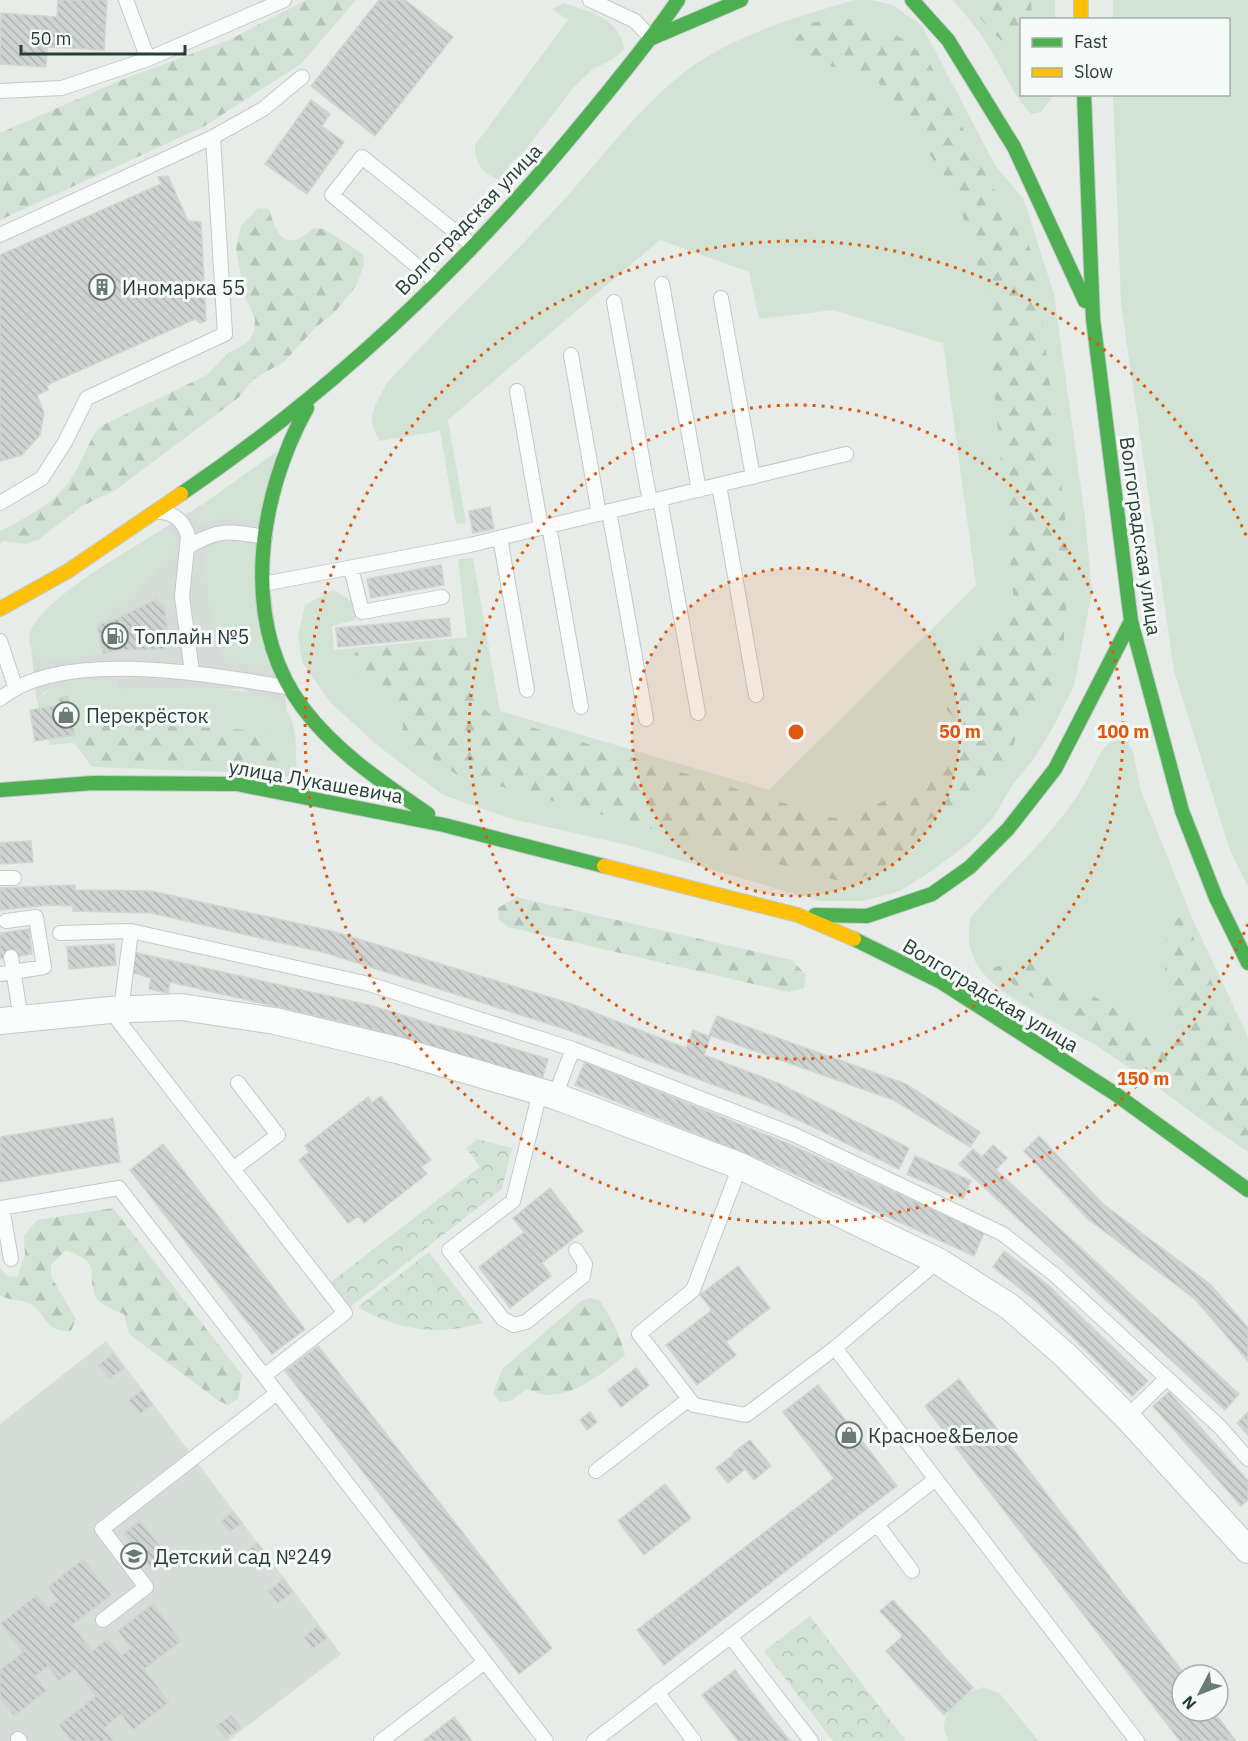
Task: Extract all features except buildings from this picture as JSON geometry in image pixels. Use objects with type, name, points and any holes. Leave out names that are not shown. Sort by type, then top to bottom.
[{"type":"main road","name":"Волгоградская улица","points":[[315,394],[412,307],[528,190],[652,38],[678,0]]},
{"type":"main road","points":[[652,38],[741,0]]},
{"type":"main road","points":[[912,0],[948,40],[1014,147],[1093,319]]},
{"type":"main road","points":[[1081,0],[1081,18]]},
{"type":"main road","name":"Волгоградская улица","points":[[1084,96],[1093,319],[1131,621],[1182,811],[1216,898],[1248,963]]},
{"type":"main road","points":[[0,609],[68,571],[233,459],[315,394]]},
{"type":"main road","points":[[315,394],[290,436],[273,481],[261,585],[265,624],[275,659],[290,688],[308,715],[339,748],[382,784],[444,825]]},
{"type":"main road","points":[[798,915],[867,916],[932,894],[970,867],[1008,829],[1055,769],[1131,621]]},
{"type":"main road","name":"улица Лукашевича","points":[[0,790],[93,783],[237,784],[444,825]]},
{"type":"main road","name":"Волгоградская улица","points":[[444,825],[798,915],[873,947],[941,982],[1114,1093],[1248,1190]]},
{"type":"street","points":[[10,1020],[116,1010],[181,1007],[263,1019],[397,1050],[548,1094],[740,1166],[938,1261],[1010,1307],[1065,1355],[1127,1417],[1248,1550]]},
{"type":"lane","points":[[126,0],[148,59]]},
{"type":"lane","points":[[0,91],[62,88],[148,59],[284,0]]},
{"type":"lane","points":[[590,0],[635,21],[652,38]]},
{"type":"lane","points":[[0,235],[213,137],[263,109],[302,77]]},
{"type":"lane","points":[[0,503],[42,478],[65,442],[87,398],[225,334],[213,137]]},
{"type":"lane","points":[[436,282],[332,195],[362,157],[473,246]]},
{"type":"lane","points":[[662,284],[699,490]]},
{"type":"lane","points":[[721,298],[753,477]]},
{"type":"lane","points":[[614,302],[698,713]]},
{"type":"lane","points":[[571,355],[646,719]]},
{"type":"lane","points":[[517,391],[581,707]]},
{"type":"lane","points":[[261,585],[500,538],[846,454]]},
{"type":"lane","points":[[719,485],[756,695]]},
{"type":"lane","points":[[155,512],[168,512],[185,526],[188,547],[182,597],[192,672]]},
{"type":"lane","points":[[188,547],[208,534],[236,532],[265,537]]},
{"type":"lane","points":[[500,538],[526,690]]},
{"type":"lane","points":[[351,568],[362,612],[442,597]]},
{"type":"lane","points":[[0,641],[15,686]]},
{"type":"lane","points":[[0,699],[15,686],[45,675],[76,670],[192,672],[290,688]]},
{"type":"lane","points":[[4,925],[36,917],[44,967],[8,967],[10,1020]]},
{"type":"lane","points":[[131,931],[116,1010],[233,1169],[345,1313],[264,1376]]},
{"type":"lane","points":[[60,933],[131,931],[369,984],[573,1049],[795,1135],[1003,1234],[1056,1276],[1220,1427],[1248,1459]]},
{"type":"lane","points":[[573,1049],[548,1094],[513,1201],[449,1250],[503,1319],[514,1325],[526,1322],[583,1276],[585,1264],[576,1250]]},
{"type":"lane","points":[[233,1169],[278,1135],[238,1083]]},
{"type":"lane","points":[[740,1166],[693,1290],[639,1334],[694,1405],[746,1415],[835,1348],[938,1261]]},
{"type":"lane","points":[[11,1259],[1,1208],[119,1188],[546,1741]]},
{"type":"lane","points":[[835,1348],[1137,1741]]},
{"type":"lane","points":[[1127,1417],[1167,1378]]},
{"type":"lane","points":[[103,1620],[146,1587],[102,1529],[277,1393]]},
{"type":"lane","points":[[596,1471],[689,1399]]},
{"type":"lane","points":[[594,1741],[936,1479]]},
{"type":"lane","points":[[877,1524],[912,1571]]},
{"type":"lane","points":[[730,1636],[811,1741]]},
{"type":"lane","points":[[381,1741],[485,1662]]},
{"type":"lane","points":[[657,1692],[694,1741]]},
{"type":"shaded area","points":[[203,504],[198,524],[220,517],[261,519],[287,710],[241,689],[118,689],[115,679],[74,679],[44,692],[37,701],[31,648],[38,655],[133,596],[172,531],[158,532]]},
{"type":"shaded area","name":"Детский сад №249","points":[[106,1341],[341,1654],[228,1741],[0,1741],[0,1424]]},
{"type":"green space","points":[[306,0],[356,0],[301,64],[203,127],[0,220],[0,133],[126,78],[229,40]]},
{"type":"green space","points":[[855,0],[871,0],[893,5],[922,26],[995,165],[1024,200],[1054,294],[1085,517],[1092,591],[1074,686],[1051,731],[1033,760],[1013,784],[993,818],[969,843],[898,892],[862,901],[820,901],[627,845],[512,819],[443,795],[377,745],[331,703],[302,662],[298,635],[305,605],[333,590],[343,595],[355,608],[355,620],[332,626],[334,650],[467,637],[458,559],[473,558],[500,711],[769,790],[976,585],[943,343],[833,310],[759,319],[749,272],[660,240],[448,420],[466,523],[456,524],[440,431],[380,441],[373,425],[375,405],[387,383],[539,227],[627,127],[663,90],[703,59],[739,40],[796,18]]},
{"type":"green space","points":[[952,0],[1055,0],[1055,18],[1020,18],[1020,96],[1053,96],[1041,112],[1032,114],[1026,109],[971,21]]},
{"type":"green space","points":[[967,0],[1031,0],[1032,18],[1020,18],[1020,42],[1009,48],[987,27]]},
{"type":"green space","points":[[1113,0],[1248,0],[1248,887],[1229,848],[1174,671],[1121,304],[1113,96],[1230,96],[1230,18],[1113,18]]},
{"type":"green space","points":[[564,3],[593,13],[610,23],[617,30],[624,49],[613,59],[593,69],[574,87],[523,153],[508,165],[512,180],[490,176],[484,172],[477,160],[475,145],[568,20],[552,9]]},
{"type":"green space","points":[[851,19],[873,24],[894,34],[929,62],[994,189],[1020,224],[1036,263],[1070,561],[1063,650],[1048,706],[1022,717],[1010,756],[974,798],[924,822],[917,829],[908,847],[884,866],[850,884],[456,774],[407,742],[402,735],[403,725],[398,707],[360,684],[351,671],[350,663],[360,647],[456,644],[470,659],[471,697],[491,715],[833,818],[870,807],[911,787],[946,760],[959,745],[967,729],[947,710],[946,695],[960,665],[975,641],[994,632],[1014,603],[985,291],[956,193],[921,142],[893,117],[878,80],[822,63],[795,40],[807,23]]},
{"type":"green space","points":[[258,208],[269,209],[275,227],[284,238],[296,240],[313,228],[324,229],[363,254],[364,265],[356,286],[334,313],[315,328],[285,361],[254,379],[238,398],[114,491],[82,506],[38,540],[26,544],[2,541],[0,545],[0,531],[35,512],[55,498],[63,489],[101,426],[207,375],[228,353],[248,342],[254,332],[255,319],[245,297],[236,249],[241,225]]},
{"type":"green space","points":[[277,451],[261,519],[220,517],[197,524],[203,504]]},
{"type":"green space","points":[[172,531],[178,539],[176,548],[133,596],[104,616],[113,649],[71,659],[49,659],[33,650],[29,636],[37,620],[54,602],[101,568],[158,532]]},
{"type":"green space","points":[[226,540],[248,542],[256,548],[269,664],[242,664],[228,658],[217,646],[213,637],[204,552],[215,543]]},
{"type":"green space","points":[[74,679],[115,679],[118,689],[234,690],[257,694],[275,701],[287,711],[291,718],[296,744],[297,778],[257,773],[92,767],[74,743],[50,745],[37,701],[53,687]]},
{"type":"green space","points":[[89,722],[272,731],[283,748],[276,766],[271,769],[95,764],[83,747],[84,727]]},
{"type":"green space","points":[[1117,736],[1125,737],[1133,752],[1141,791],[1193,920],[1248,1037],[1248,1152],[1117,1059],[1018,1002],[980,969],[971,950],[969,930],[971,917],[1057,823],[1082,788],[1105,747]]},
{"type":"green space","points":[[516,897],[792,960],[806,975],[804,988],[788,992],[508,927],[499,920],[498,908]]},
{"type":"green space","points":[[1184,915],[1248,1070],[1248,1143],[991,969],[1022,957],[1034,961],[1156,1033],[1170,1039],[1185,1037],[1169,1013],[1164,951],[1171,922]]},
{"type":"green space","points":[[477,1139],[512,1148],[502,1189],[346,1310],[327,1285],[480,1167],[466,1148]]},
{"type":"green space","points":[[113,1208],[242,1375],[238,1399],[228,1405],[219,1401],[129,1334],[124,1314],[105,1306],[96,1297],[92,1269],[86,1260],[78,1255],[66,1250],[51,1265],[51,1276],[76,1319],[71,1331],[55,1329],[39,1311],[28,1303],[0,1295],[0,1268],[7,1276],[17,1277],[25,1256],[24,1236],[37,1220]]},
{"type":"green space","points":[[429,1252],[483,1323],[451,1329],[419,1329],[388,1321],[358,1307]]},
{"type":"green space","points":[[590,1298],[600,1301],[612,1320],[625,1355],[600,1375],[570,1391],[547,1395],[527,1389],[510,1401],[500,1402],[493,1394],[502,1369],[581,1301]]},
{"type":"green space","points":[[810,1616],[906,1741],[833,1741],[764,1651]]},
{"type":"green space","points":[[984,1687],[1000,1694],[1039,1741],[949,1741],[944,1724],[952,1708],[967,1694]]},
{"type":"traffic: fast","points":[[181,494],[238,454],[293,411],[399,320],[449,271],[498,220],[589,115],[678,0]]},
{"type":"traffic: fast","points":[[652,38],[741,0]]},
{"type":"traffic: fast","points":[[912,0],[948,40],[1014,147],[1085,301]]},
{"type":"traffic: fast","points":[[1084,96],[1093,319],[1131,621],[1182,811],[1216,898],[1248,963]]},
{"type":"traffic: fast","points":[[307,408],[290,443],[267,519],[263,559],[263,598],[270,637],[283,674],[303,708],[316,724],[361,766],[428,814]]},
{"type":"traffic: fast","points":[[815,915],[867,916],[932,894],[970,867],[1008,829],[1055,769],[1131,621]]},
{"type":"traffic: fast","points":[[0,790],[93,783],[237,784],[444,825],[604,866]]},
{"type":"traffic: fast","points":[[854,939],[941,982],[1114,1093],[1248,1190]]},
{"type":"traffic: slow","points":[[1081,0],[1081,18]]},
{"type":"traffic: slow","points":[[0,609],[68,571],[181,494]]},
{"type":"traffic: slow","points":[[604,866],[798,915],[854,939]]},
{"type":"place","name":"Иномарка 55","points":[[102,287]]},
{"type":"place","name":"Топлайн №5","points":[[115,636]]},
{"type":"place","name":"Перекрёсток","points":[[66,715]]},
{"type":"place","name":"Красное&Белое","points":[[849,1435]]},
{"type":"place","name":"Детский сад №249","points":[[134,1556]]}]
